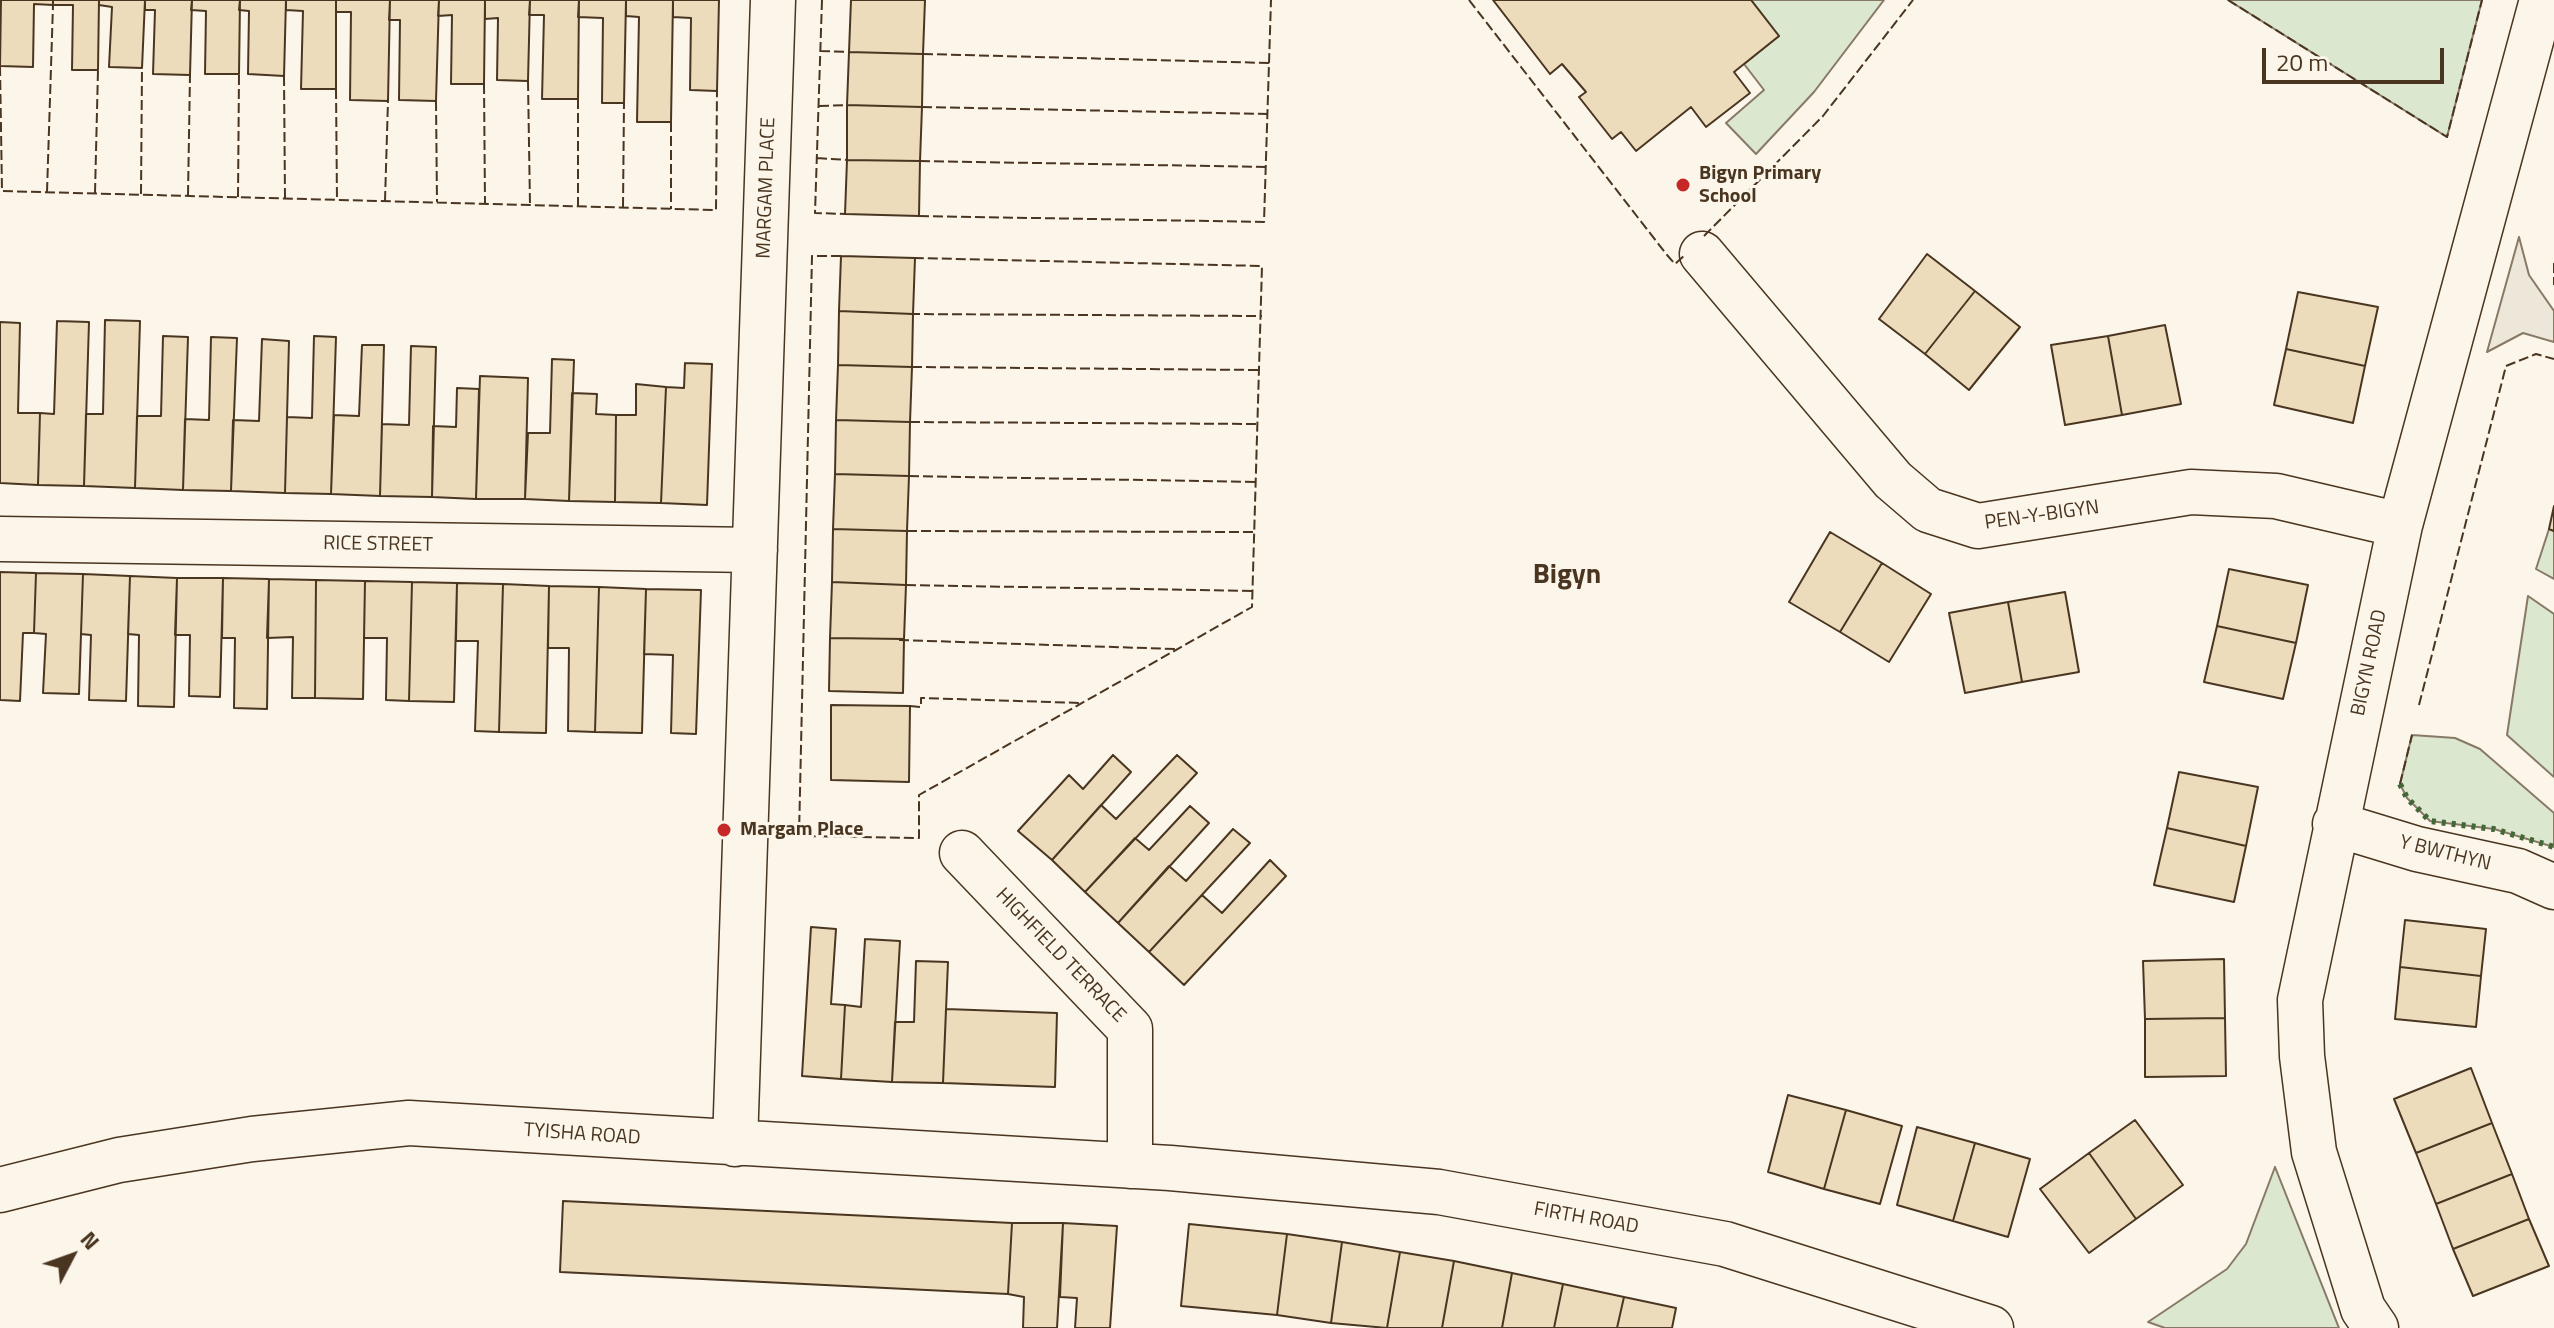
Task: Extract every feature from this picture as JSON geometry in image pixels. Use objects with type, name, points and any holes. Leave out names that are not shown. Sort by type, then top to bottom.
[{"type":"street","name":"MARGAM PLACE","points":[[735,1144],[773,0]]},
{"type":"street","name":"BIGYN ROAD","points":[[2376,1328],[2363,1309],[2314,1152],[2302,1056],[2300,1000],[2400,525],[2542,0]]},
{"type":"street","name":"PEN-Y-BIGYN","points":[[1702,254],[1893,480],[1928,510],[1978,526],[2191,492],[2276,496],[2400,525]]},
{"type":"street","name":"RICE STREET","points":[[0,539],[755,550]]},
{"type":"street","name":"Y BWTHYN","points":[[2335,824],[2417,849],[2518,871],[2554,887]]},
{"type":"street","name":"HIGHFIELD TERRACE","points":[[962,853],[1130,1029],[1150,1167]]},
{"type":"street","name":"TYISHA ROAD","points":[[0,1190],[119,1160],[252,1139],[409,1123],[1150,1167]]},
{"type":"street","name":"FIRTH ROAD","points":[[1150,1167],[1439,1192],[1725,1244],[1991,1328]]},
{"type":"green space","points":[[1751,0],[1884,0],[1814,92],[1756,154],[1726,123],[1764,90],[1744,64],[1779,36]]},
{"type":"green space","points":[[2228,0],[2482,0],[2447,137]]},
{"type":"green space","points":[[2549,529],[2554,531],[2554,579],[2536,569]]},
{"type":"green space","points":[[2528,596],[2554,614],[2554,777],[2507,735]]},
{"type":"green space","points":[[2412,735],[2455,738],[2480,749],[2554,813],[2554,847],[2494,829],[2430,821],[2407,798],[2400,784]]},
{"type":"green space","points":[[2275,1167],[2339,1328],[2165,1328],[2148,1322],[2227,1269],[2246,1244]]},
{"type":"shaded area","points":[[2519,237],[2529,275],[2554,311],[2554,342],[2523,333],[2487,352]]},
{"type":"building","points":[[1,0],[53,0],[53,5],[34,4],[33,67],[0,66]]},
{"type":"building","points":[[53,0],[99,0],[98,70],[72,70],[73,5],[53,5]]},
{"type":"building","points":[[99,0],[145,0],[142,68],[109,67],[112,7],[99,5]]},
{"type":"building","points":[[145,0],[192,0],[190,75],[153,74],[155,10],[145,10]]},
{"type":"building","points":[[192,0],[240,0],[239,74],[205,74],[206,11],[191,10]]},
{"type":"building","points":[[240,0],[286,0],[284,76],[248,74],[249,11],[239,10]]},
{"type":"building","points":[[286,0],[336,0],[336,89],[301,89],[303,11],[286,10]]},
{"type":"building","points":[[336,0],[390,0],[388,101],[350,100],[351,12],[336,12]]},
{"type":"building","points":[[390,0],[439,0],[436,101],[399,100],[400,20],[389,20]]},
{"type":"building","points":[[439,0],[485,0],[484,84],[451,84],[452,15],[438,16]]},
{"type":"building","points":[[485,0],[530,0],[528,81],[497,80],[498,18],[485,19]]},
{"type":"building","points":[[530,0],[579,0],[578,99],[542,99],[544,15],[529,15]]},
{"type":"building","points":[[579,0],[626,0],[624,103],[602,103],[603,18],[578,17]]},
{"type":"building","points":[[626,0],[673,0],[671,122],[637,122],[639,17],[626,16]]},
{"type":"building","points":[[673,0],[719,0],[717,91],[690,90],[691,18],[673,17]]},
{"type":"building","points":[[851,0],[925,0],[923,54],[849,52]]},
{"type":"building","points":[[1493,0],[1751,0],[1779,36],[1734,72],[1750,93],[1706,127],[1691,107],[1636,151],[1621,132],[1612,139],[1579,97],[1586,92],[1562,64],[1550,74]]},
{"type":"building","points":[[849,52],[923,54],[922,107],[847,105]]},
{"type":"building","points":[[847,105],[922,107],[920,161],[847,160]]},
{"type":"building","points":[[847,160],[920,161],[919,216],[845,214]]},
{"type":"building","points":[[1927,254],[1975,291],[1925,354],[1879,319]]},
{"type":"building","points":[[841,256],[915,258],[913,314],[839,311]]},
{"type":"building","points":[[1975,291],[2020,327],[1969,390],[1925,354]]},
{"type":"building","points":[[2298,292],[2378,307],[2365,366],[2286,349]]},
{"type":"building","points":[[839,311],[913,314],[912,367],[838,365]]},
{"type":"building","points":[[105,320],[140,321],[135,488],[84,486],[86,414],[103,414]]},
{"type":"building","points":[[57,321],[89,322],[84,486],[38,485],[40,413],[54,414]]},
{"type":"building","points":[[0,322],[20,323],[18,413],[40,413],[38,485],[0,483]]},
{"type":"building","points":[[2165,325],[2181,404],[2122,415],[2108,336]]},
{"type":"building","points":[[163,336],[188,337],[183,490],[135,488],[137,416],[161,416]]},
{"type":"building","points":[[314,336],[336,337],[331,494],[285,493],[287,417],[312,418]]},
{"type":"building","points":[[2108,336],[2122,415],[2065,425],[2051,345]]},
{"type":"building","points":[[211,337],[237,338],[231,491],[183,490],[185,419],[209,420]]},
{"type":"building","points":[[262,339],[289,341],[285,493],[231,491],[233,420],[259,421]]},
{"type":"building","points":[[362,345],[384,345],[380,496],[331,494],[334,415],[359,416]]},
{"type":"building","points":[[411,346],[436,347],[432,497],[380,496],[382,424],[409,425]]},
{"type":"building","points":[[2286,349],[2365,366],[2353,423],[2274,405]]},
{"type":"building","points":[[552,359],[574,360],[569,501],[525,499],[528,433],[550,433]]},
{"type":"building","points":[[685,363],[712,364],[707,505],[661,503],[666,387],[684,388]]},
{"type":"building","points":[[838,365],[912,367],[910,422],[836,420]]},
{"type":"building","points":[[480,376],[528,378],[525,499],[476,499]]},
{"type":"building","points":[[636,384],[666,387],[661,503],[615,502],[616,415],[636,415]]},
{"type":"building","points":[[457,388],[479,389],[476,499],[432,497],[433,426],[456,427]]},
{"type":"building","points":[[572,393],[597,394],[596,414],[616,415],[615,502],[569,501]]},
{"type":"building","points":[[836,420],[910,422],[909,476],[835,474]]},
{"type":"building","points":[[835,474],[909,476],[907,531],[833,529]]},
{"type":"building","points":[[2554,506],[2554,531],[2549,529]]},
{"type":"building","points":[[833,529],[907,531],[906,585],[832,582]]},
{"type":"building","points":[[1830,532],[1882,563],[1840,632],[1789,602]]},
{"type":"building","points":[[1882,563],[1931,594],[1889,662],[1840,632]]},
{"type":"building","points":[[2229,569],[2308,585],[2296,643],[2217,626]]},
{"type":"building","points":[[0,572],[36,573],[34,633],[23,633],[20,701],[0,700]]},
{"type":"building","points":[[36,573],[83,574],[79,694],[43,693],[46,634],[34,633]]},
{"type":"building","points":[[83,574],[130,576],[126,701],[89,700],[91,635],[81,634]]},
{"type":"building","points":[[130,576],[177,578],[174,707],[138,706],[139,635],[128,634]]},
{"type":"building","points":[[177,578],[223,578],[220,697],[189,696],[190,635],[175,635]]},
{"type":"building","points":[[223,578],[269,579],[267,709],[234,708],[235,638],[222,638]]},
{"type":"building","points":[[269,579],[316,580],[315,698],[292,698],[293,637],[267,638]]},
{"type":"building","points":[[316,580],[365,581],[363,699],[315,698]]},
{"type":"building","points":[[365,581],[412,582],[409,701],[386,700],[387,638],[364,638]]},
{"type":"building","points":[[412,582],[457,583],[454,702],[409,701]]},
{"type":"building","points":[[832,582],[906,585],[904,639],[830,638]]},
{"type":"building","points":[[457,583],[503,584],[499,732],[475,731],[478,641],[456,641]]},
{"type":"building","points":[[503,584],[549,586],[546,733],[499,732]]},
{"type":"building","points":[[549,586],[599,587],[595,732],[568,731],[569,648],[548,648]]},
{"type":"building","points":[[599,587],[646,589],[642,733],[595,732]]},
{"type":"building","points":[[646,589],[701,590],[696,734],[671,733],[673,655],[644,654]]},
{"type":"building","points":[[2065,592],[2079,672],[2022,682],[2008,602]]},
{"type":"building","points":[[2008,602],[2022,682],[1965,693],[1949,613]]},
{"type":"building","points":[[2217,626],[2296,643],[2283,699],[2204,682]]},
{"type":"building","points":[[830,638],[904,639],[903,693],[829,691]]},
{"type":"building","points":[[831,705],[910,706],[909,782],[831,780]]},
{"type":"building","points":[[1113,755],[1131,772],[1052,860],[1018,831],[1069,775],[1083,789]]},
{"type":"building","points":[[1177,755],[1197,773],[1085,892],[1052,860],[1101,805],[1116,819]]},
{"type":"building","points":[[2179,772],[2258,787],[2246,846],[2167,828]]},
{"type":"building","points":[[1190,806],[1209,823],[1118,923],[1085,892],[1135,838],[1149,850]]},
{"type":"building","points":[[2167,828],[2246,846],[2234,902],[2154,885]]},
{"type":"building","points":[[1233,829],[1250,843],[1149,952],[1118,923],[1169,866],[1186,881]]},
{"type":"building","points":[[1270,860],[1286,876],[1184,985],[1149,952],[1202,895],[1222,913]]},
{"type":"building","points":[[2405,920],[2486,929],[2481,976],[2400,967]]},
{"type":"building","points":[[811,927],[836,929],[831,1004],[845,1005],[841,1079],[802,1076]]},
{"type":"building","points":[[865,939],[900,941],[892,1082],[841,1079],[845,1005],[861,1007]]},
{"type":"building","points":[[2224,959],[2225,1018],[2145,1019],[2143,961]]},
{"type":"building","points":[[916,961],[948,962],[943,1083],[892,1082],[895,1022],[914,1022]]},
{"type":"building","points":[[2400,967],[2481,976],[2476,1027],[2395,1019]]},
{"type":"building","points":[[946,1009],[1057,1013],[1055,1087],[943,1083]]},
{"type":"building","points":[[2225,1018],[2226,1076],[2145,1077],[2145,1019]]},
{"type":"building","points":[[2471,1068],[2492,1123],[2416,1153],[2394,1099]]},
{"type":"building","points":[[1788,1095],[1846,1110],[1824,1189],[1768,1172]]},
{"type":"building","points":[[1846,1110],[1902,1126],[1880,1204],[1824,1189]]},
{"type":"building","points":[[2135,1120],[2183,1185],[2136,1219],[2089,1153]]},
{"type":"building","points":[[2492,1123],[2512,1174],[2436,1204],[2416,1153]]},
{"type":"building","points":[[1917,1127],[1975,1143],[1953,1221],[1897,1205]]},
{"type":"building","points":[[1975,1143],[2030,1159],[2008,1237],[1953,1221]]},
{"type":"building","points":[[2089,1153],[2136,1219],[2089,1253],[2040,1189]]},
{"type":"building","points":[[2512,1174],[2529,1219],[2453,1249],[2436,1204]]},
{"type":"building","points":[[563,1201],[1012,1223],[1008,1294],[560,1272]]},
{"type":"building","points":[[2529,1219],[2549,1266],[2473,1296],[2453,1249]]},
{"type":"building","points":[[1012,1223],[1063,1223],[1057,1328],[1023,1328],[1024,1297],[1008,1294]]},
{"type":"building","points":[[1063,1223],[1117,1226],[1110,1328],[1075,1328],[1077,1298],[1060,1297]]},
{"type":"building","points":[[1189,1224],[1287,1234],[1277,1315],[1181,1306]]},
{"type":"building","points":[[1287,1234],[1342,1242],[1331,1323],[1277,1315]]},
{"type":"building","points":[[1342,1242],[1400,1252],[1387,1328],[1331,1323]]},
{"type":"building","points":[[1400,1252],[1454,1261],[1442,1328],[1387,1328]]},
{"type":"building","points":[[1454,1261],[1512,1273],[1502,1328],[1442,1328]]},
{"type":"building","points":[[1512,1273],[1563,1284],[1554,1328],[1502,1328]]},
{"type":"building","points":[[1563,1284],[1624,1297],[1617,1328],[1554,1328]]},
{"type":"building","points":[[1624,1297],[1676,1308],[1672,1328],[1617,1328]]},
{"type":"hedge","points":[[2400,784],[2407,798],[2430,821],[2494,829],[2554,847]]},
{"type":"fence","points":[[822,0],[815,213],[845,214]]},
{"type":"fence","points":[[919,216],[1264,222],[1271,0]]},
{"type":"fence","points":[[1469,0],[1667,255],[1675,264],[1684,256]]},
{"type":"fence","points":[[1704,236],[1823,116],[1913,0]]},
{"type":"fence","points":[[2228,0],[2447,137],[2482,0]]},
{"type":"fence","points":[[47,192],[53,5]]},
{"type":"fence","points":[[820,51],[849,52]]},
{"type":"fence","points":[[923,54],[1269,63]]},
{"type":"fence","points":[[0,66],[2,191],[716,210],[717,91]]},
{"type":"fence","points":[[141,194],[142,68]]},
{"type":"fence","points":[[95,193],[98,70]]},
{"type":"fence","points":[[238,197],[239,74]]},
{"type":"fence","points":[[188,195],[190,75]]},
{"type":"fence","points":[[284,76],[285,198]]},
{"type":"fence","points":[[528,81],[530,205]]},
{"type":"fence","points":[[484,84],[485,203]]},
{"type":"fence","points":[[336,89],[337,200]]},
{"type":"fence","points":[[578,99],[578,206]]},
{"type":"fence","points":[[385,201],[388,101]]},
{"type":"fence","points":[[436,101],[437,202]]},
{"type":"fence","points":[[623,207],[624,103]]},
{"type":"fence","points":[[819,106],[847,105]]},
{"type":"fence","points":[[922,107],[1268,114]]},
{"type":"fence","points":[[671,122],[671,209]]},
{"type":"fence","points":[[817,158],[847,160]]},
{"type":"fence","points":[[920,161],[1266,167]]},
{"type":"fence","points":[[841,256],[812,256],[799,836],[919,838],[919,795],[1252,607],[1262,266],[915,258]]},
{"type":"fence","points":[[2554,263],[2554,285]]},
{"type":"fence","points":[[910,314],[1262,316]]},
{"type":"fence","points":[[2419,705],[2506,366],[2536,354],[2554,359]]},
{"type":"fence","points":[[912,367],[1259,370]]},
{"type":"fence","points":[[910,422],[1258,424]]},
{"type":"fence","points":[[909,476],[1256,482]]},
{"type":"fence","points":[[907,531],[1255,532]]},
{"type":"fence","points":[[906,585],[1253,591]]},
{"type":"fence","points":[[899,640],[1175,649]]},
{"type":"fence","points":[[910,706],[921,707],[921,698],[1082,703]]},
{"type":"fence","points":[[2400,784],[2412,735]]},
{"type":"place","name":"Bigyn Primary School","points":[[1683,185]]},
{"type":"place","name":"Margam Place","points":[[724,830]]},
{"type":"district","name":"Bigyn","points":[[1567,576]]}]
